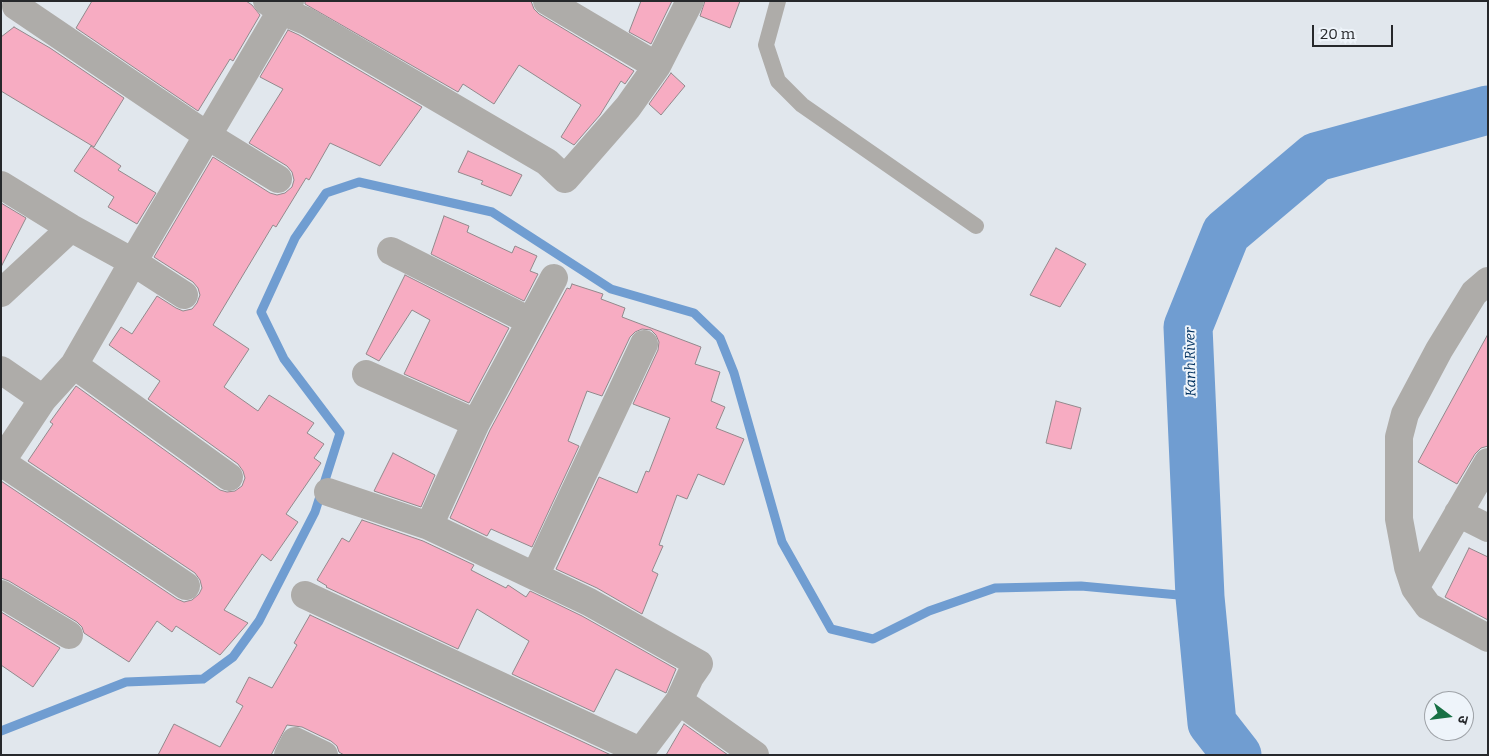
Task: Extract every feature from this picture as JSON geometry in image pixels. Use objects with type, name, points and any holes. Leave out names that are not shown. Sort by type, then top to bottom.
[{"type":"street","points":[[547,1],[657,66]]},
{"type":"street","points":[[186,586],[1,462],[43,399],[74,366],[132,262],[208,136],[279,4],[547,162],[565,178],[628,107],[657,66],[690,1]]},
{"type":"street","points":[[13,8],[208,136],[278,179]]},
{"type":"street","points":[[1,185],[184,295]]},
{"type":"street","points":[[1,293],[71,228]]},
{"type":"street","points":[[390,252],[530,321]]},
{"type":"street","points":[[429,526],[476,423],[554,278]]},
{"type":"street","points":[[1488,281],[1474,293],[1439,350],[1405,414],[1399,437],[1399,519],[1414,588],[1428,606],[1488,638]]},
{"type":"street","points":[[535,576],[644,344]]},
{"type":"street","points":[[74,366],[229,476]]},
{"type":"street","points":[[1,370],[43,399]]},
{"type":"street","points":[[366,374],[476,423]]},
{"type":"street","points":[[1414,588],[1488,462]]},
{"type":"street","points":[[305,595],[639,753],[679,701],[690,677],[699,664],[589,602],[429,526],[328,492]]},
{"type":"street","points":[[1458,513],[1488,528]]},
{"type":"street","points":[[1,594],[70,635]]},
{"type":"street","points":[[679,701],[755,755]]},
{"type":"street","points":[[288,755],[295,741],[324,755]]},
{"type":"lane","points":[[778,1],[766,45],[778,81],[802,105],[976,226]]},
{"type":"building","points":[[92,1],[246,1],[260,15],[233,61],[230,59],[198,111],[76,28]]},
{"type":"building","points":[[305,1],[531,1],[534,9],[539,14],[634,71],[625,84],[621,81],[600,115],[574,145],[561,137],[581,105],[519,65],[494,104],[463,84],[458,92],[305,4]]},
{"type":"building","points":[[641,1],[672,1],[651,44],[629,32]]},
{"type":"building","points":[[705,1],[740,1],[730,28],[700,16]]},
{"type":"building","points":[[14,27],[50,48],[124,98],[94,147],[1,91],[1,37]]},
{"type":"building","points":[[288,30],[422,107],[380,166],[330,143],[309,180],[306,178],[276,227],[273,225],[213,325],[249,349],[224,387],[258,411],[269,395],[314,423],[307,433],[324,444],[314,458],[321,463],[286,514],[298,522],[271,561],[262,554],[224,610],[248,623],[220,655],[176,626],[172,632],[157,621],[129,662],[84,633],[82,627],[77,622],[1,578],[1,481],[177,599],[184,602],[192,600],[199,594],[202,588],[200,580],[195,573],[28,461],[53,424],[50,422],[76,386],[220,490],[227,492],[235,491],[242,486],[245,478],[238,464],[148,399],[160,381],[109,345],[121,327],[132,334],[157,296],[183,311],[192,309],[197,303],[200,295],[198,288],[193,282],[154,257],[213,157],[270,193],[277,195],[285,193],[292,187],[294,180],[292,172],[287,166],[249,143],[283,89],[260,77]]},
{"type":"building","points":[[671,73],[685,86],[661,115],[649,104]]},
{"type":"building","points":[[91,146],[121,166],[118,170],[156,193],[137,224],[108,207],[114,197],[74,171]]},
{"type":"building","points":[[468,151],[522,175],[511,196],[481,184],[483,181],[458,172]]},
{"type":"building","points":[[1,203],[26,218],[1,267]]},
{"type":"building","points":[[444,216],[469,226],[467,232],[512,253],[515,246],[537,256],[530,271],[538,274],[524,301],[431,254]]},
{"type":"building","points":[[1056,248],[1086,264],[1060,307],[1030,295]]},
{"type":"building","points":[[405,275],[509,328],[469,403],[404,374],[430,320],[412,310],[379,361],[366,354]]},
{"type":"building","points":[[572,284],[603,294],[601,299],[625,308],[622,317],[701,347],[695,364],[720,372],[711,401],[725,407],[716,428],[744,439],[724,485],[698,474],[687,499],[677,495],[659,545],[663,546],[652,571],[658,574],[642,614],[597,588],[556,569],[599,477],[637,493],[646,471],[649,472],[670,418],[633,404],[658,350],[659,342],[651,330],[642,329],[630,337],[602,396],[587,391],[568,441],[579,446],[532,547],[491,529],[487,536],[450,518],[490,430],[567,288],[570,289]]},
{"type":"building","points":[[1488,334],[1488,446],[1481,448],[1475,454],[1457,484],[1418,462]]},
{"type":"building","points":[[1056,401],[1081,408],[1071,449],[1046,443]]},
{"type":"building","points":[[393,453],[435,475],[421,507],[374,491]]},
{"type":"building","points":[[362,520],[423,541],[474,565],[471,570],[506,588],[508,585],[526,597],[530,591],[582,616],[676,669],[666,693],[616,669],[594,712],[512,674],[529,641],[477,609],[458,649],[326,587],[317,580],[342,538],[349,542]]},
{"type":"building","points":[[1469,548],[1488,557],[1488,620],[1445,597]]},
{"type":"building","points":[[1,612],[60,648],[33,687],[1,665]]},
{"type":"building","points":[[310,615],[611,755],[344,755],[339,752],[337,746],[331,741],[302,727],[287,725],[271,755],[158,755],[174,724],[220,747],[243,706],[236,702],[249,677],[272,688],[297,645],[294,643]]},
{"type":"building","points":[[684,724],[728,755],[666,755]]},
{"type":"waterway","name":"Kanh River","points":[[1237,755],[1212,723],[1200,597],[1188,327],[1226,233],[1316,157],[1488,110]]},
{"type":"waterway","points":[[1,731],[126,682],[203,679],[233,657],[259,621],[315,512],[340,433],[284,359],[261,312],[295,238],[326,193],[359,182],[492,212],[611,289],[694,313],[720,338],[734,373],[782,542],[831,629],[873,639],[929,611],[995,588],[1081,586],[1200,597]]}]
